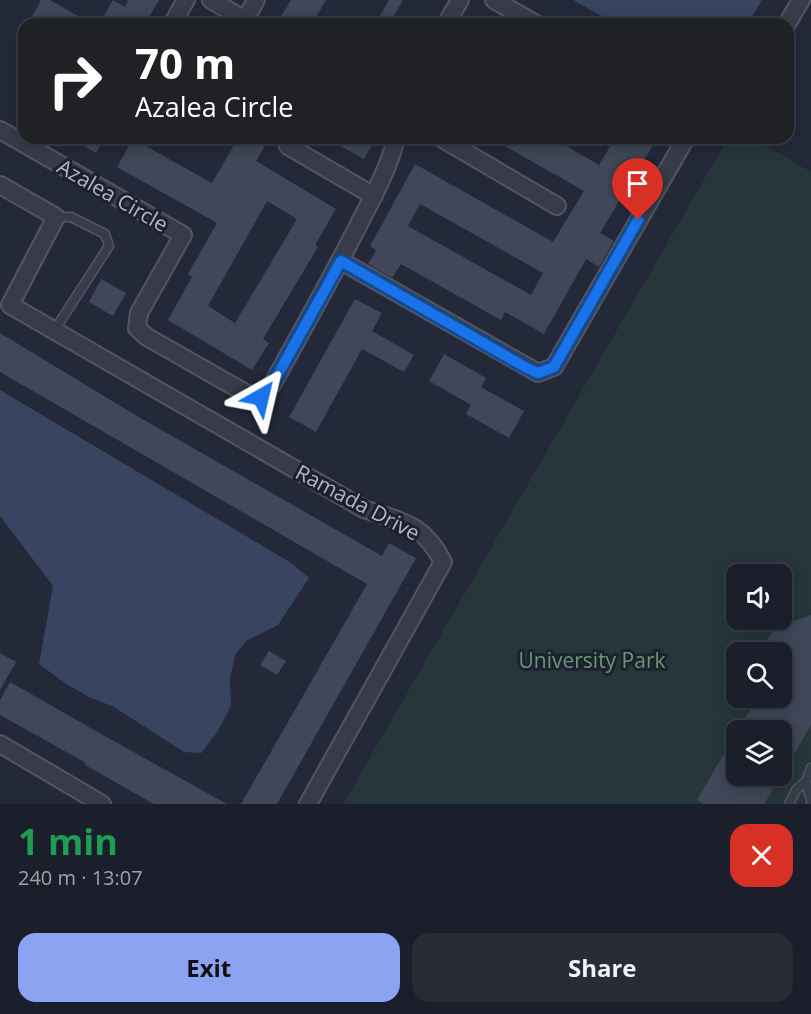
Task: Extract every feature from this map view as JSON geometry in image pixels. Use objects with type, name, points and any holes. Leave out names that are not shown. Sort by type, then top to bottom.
[{"type":"street","points":[[176,18],[186,0]]},
{"type":"street","points":[[211,0],[238,18]]},
{"type":"street","points":[[246,18],[256,0]]},
{"type":"street","points":[[450,18],[460,0]]},
{"type":"street","points":[[494,0],[526,18]]},
{"type":"street","points":[[790,18],[801,0]]},
{"type":"street","name":"Azalea Circle","points":[[0,130],[18,137]]},
{"type":"street","name":"Azalea Circle","points":[[34,144],[183,235],[139,313],[137,328],[147,338],[249,395],[261,397],[273,383],[341,261]]},
{"type":"street","points":[[394,144],[374,196],[341,261],[538,373],[554,367],[683,144]]},
{"type":"street","points":[[451,144],[557,206]]},
{"type":"street","points":[[288,146],[374,196]]},
{"type":"street","points":[[0,184],[56,218]]},
{"type":"street","name":"Ramada Drive","points":[[56,218],[10,305],[364,509],[417,528],[434,545],[443,562],[308,804]]},
{"type":"street","points":[[0,744],[102,804]]},
{"type":"lane","points":[[54,331],[109,246],[105,234],[70,217],[56,218]]},
{"type":"lane","points":[[789,804],[796,790],[806,781],[811,768]]},
{"type":"lane","points":[[806,781],[811,801]]},
{"type":"green space","name":"University Park","points":[[725,144],[763,144],[811,172],[811,804],[343,804]]},
{"type":"water","points":[[573,0],[762,0],[752,18],[604,18]]},
{"type":"water","points":[[0,390],[293,564],[309,578],[278,625],[246,641],[235,655],[230,679],[231,706],[218,731],[201,753],[184,752],[114,707],[66,684],[39,664],[53,586],[0,516]]},
{"type":"building","points":[[41,0],[50,0],[82,18],[31,18]]},
{"type":"building","points":[[113,0],[125,7],[128,0],[159,0],[148,18],[102,18]]},
{"type":"building","points":[[291,0],[326,0],[316,18],[280,18]]},
{"type":"building","points":[[389,0],[403,0],[394,16],[398,18],[378,18]]},
{"type":"building","points":[[80,144],[101,144],[96,153]]},
{"type":"building","points":[[130,144],[142,144],[212,183],[235,144],[266,144],[256,161],[336,209],[315,245],[318,247],[263,339],[269,343],[252,370],[168,320],[192,277],[188,274],[217,223],[117,167]],"holes":[[[267,201],[297,219],[235,323],[208,306]]]},
{"type":"building","points":[[337,144],[373,144],[364,159]]},
{"type":"building","points":[[502,144],[562,144],[599,165],[611,144],[653,144],[600,233],[614,241],[599,267],[586,259],[544,334],[505,312],[501,320],[401,264],[392,278],[368,264],[376,250],[370,246],[415,164],[553,242],[584,191]],"holes":[[[420,204],[543,273],[531,295],[408,226]]]},
{"type":"building","points":[[101,279],[126,293],[113,316],[89,302]]},
{"type":"building","points":[[355,299],[382,313],[372,331],[414,355],[404,372],[362,349],[316,432],[289,417]]},
{"type":"building","points":[[0,333],[137,416],[382,556],[389,543],[416,558],[277,804],[241,804],[367,584],[0,372]]},
{"type":"building","points":[[444,354],[486,378],[481,387],[524,411],[509,438],[466,414],[471,405],[429,381]]},
{"type":"building","points":[[811,615],[811,725],[792,758],[792,720],[744,720],[752,708],[792,708],[792,642],[766,642],[776,630],[792,630],[792,622]]},
{"type":"building","points":[[269,651],[286,661],[277,675],[260,665]]},
{"type":"building","points":[[0,653],[16,662],[0,690]]},
{"type":"building","points":[[10,682],[227,804],[154,804],[0,715],[0,700]]},
{"type":"building","points":[[726,750],[726,786],[775,786],[764,804],[704,804],[697,800]]},
{"type":"route","points":[[261,397],[273,383],[341,261],[525,367],[538,373],[554,367],[638,220]]}]
